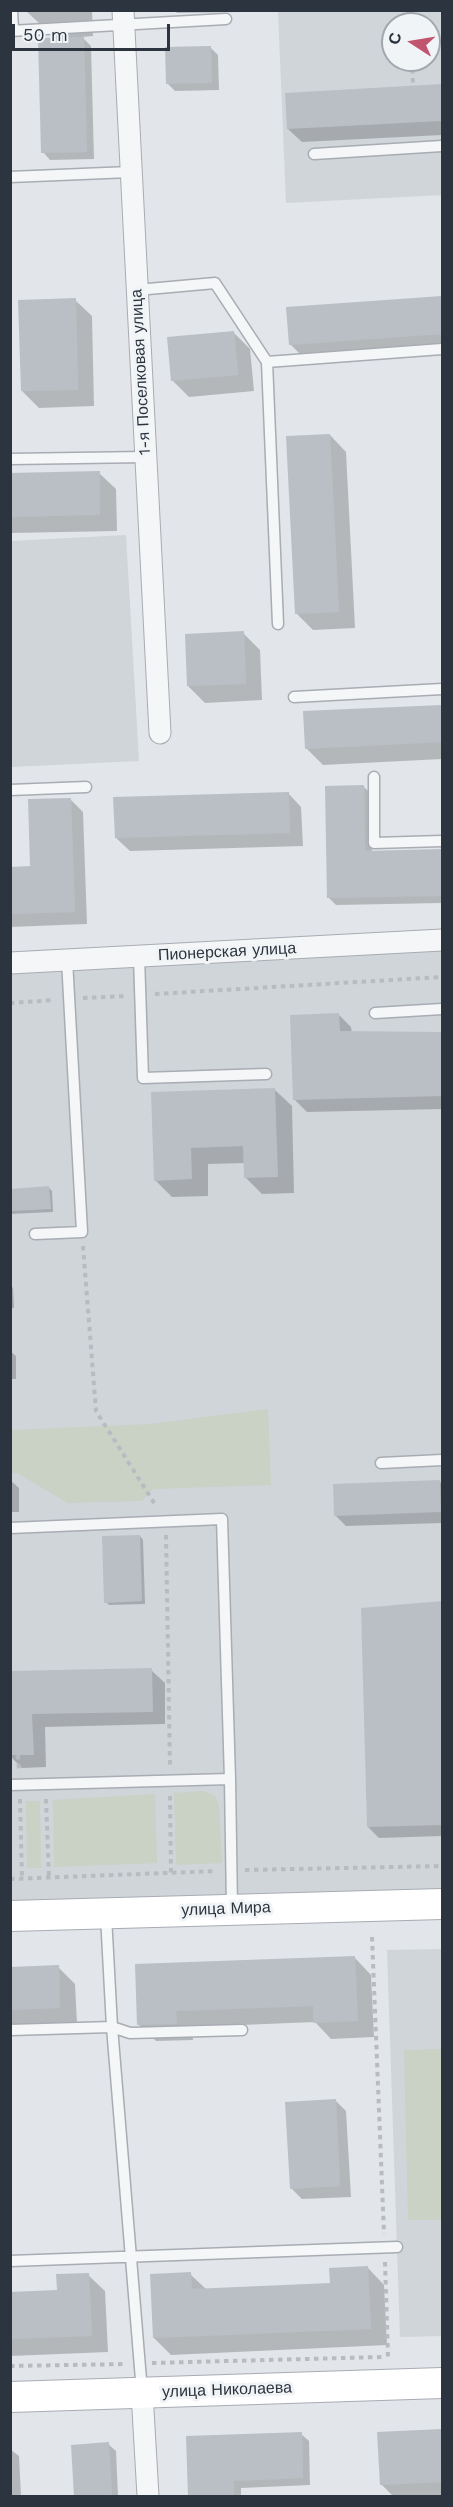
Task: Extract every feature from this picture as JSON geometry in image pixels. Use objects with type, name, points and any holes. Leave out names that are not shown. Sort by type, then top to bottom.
[{"type":"main road","name":"улица Мира","points":[[10,1916],[232,1908],[442,1904]]},
{"type":"main road","name":"улица Николаева","points":[[10,2397],[442,2383]]},
{"type":"street","name":"1-я Поселковая улица","points":[[123,17],[160,733]]},
{"type":"street","name":"Пионерская улица","points":[[10,963],[442,940]]},
{"type":"street","points":[[142,2393],[148,2496]]},
{"type":"lane","points":[[12,10],[12,31],[123,17],[226,19]]},
{"type":"lane","points":[[314,154],[442,146]]},
{"type":"lane","points":[[10,177],[130,172]]},
{"type":"lane","points":[[136,290],[215,283],[267,362],[278,624]]},
{"type":"lane","points":[[267,362],[442,349]]},
{"type":"lane","points":[[10,459],[145,457]]},
{"type":"lane","points":[[294,697],[442,689]]},
{"type":"lane","points":[[374,777],[374,843],[442,841]]},
{"type":"lane","points":[[10,790],[86,787]]},
{"type":"lane","points":[[139,957],[142,1078],[266,1074]]},
{"type":"lane","points":[[35,1234],[82,1232],[67,960]]},
{"type":"lane","points":[[375,1012],[442,1010]]},
{"type":"lane","points":[[381,1463],[442,1460]]},
{"type":"lane","points":[[10,1528],[222,1519],[232,1908]]},
{"type":"lane","points":[[15,1784],[230,1779]]},
{"type":"lane","points":[[106,1912],[129,2257],[142,2393]]},
{"type":"lane","points":[[10,2030],[112,2026],[130,2033],[242,2030]]},
{"type":"lane","points":[[10,2261],[397,2247]]},
{"type":"path","points":[[412,72],[413,86]]},
{"type":"path","points":[[10,1003],[442,977]]},
{"type":"path","points":[[82,1232],[96,1411],[166,1522],[171,1873]]},
{"type":"path","points":[[15,1784],[22,1879]]},
{"type":"path","points":[[46,1784],[49,1878]]},
{"type":"path","points":[[372,1937],[388,2357]]},
{"type":"path","points":[[10,2367],[399,2357]]},
{"type":"shaded area","points":[[278,11],[442,11],[442,195],[286,203]]},
{"type":"shaded area","points":[[126,535],[139,761],[11,767],[11,541]]},
{"type":"shaded area","points":[[442,940],[442,1904],[11,1916],[11,963]]},
{"type":"shaded area","points":[[442,1949],[442,2336],[400,2337],[387,1950]]},
{"type":"green space","points":[[268,1409],[271,1485],[153,1489],[142,1501],[68,1503],[17,1473],[11,1473],[11,1430],[150,1424]]},
{"type":"green space","points":[[203,1791],[215,1796],[219,1806],[222,1863],[176,1865],[174,1793]]},
{"type":"green space","points":[[155,1794],[157,1863],[54,1867],[53,1800]]},
{"type":"green space","points":[[26,1801],[40,1801],[41,1868],[27,1868]]},
{"type":"green space","points":[[442,2049],[442,2220],[408,2220],[404,2050]]},
{"type":"building","points":[[84,37],[87,152],[41,153],[38,38]]},
{"type":"building","points":[[211,46],[212,83],[166,84],[165,47]]},
{"type":"building","points":[[442,84],[442,121],[287,129],[285,93]]},
{"type":"building","points":[[442,296],[442,334],[289,345],[286,307]]},
{"type":"building","points":[[76,298],[78,390],[21,391],[18,300]]},
{"type":"building","points":[[234,331],[238,375],[171,381],[167,337]]},
{"type":"building","points":[[330,434],[339,612],[295,614],[286,436]]},
{"type":"building","points":[[100,471],[100,515],[10,517],[10,473]]},
{"type":"building","points":[[244,631],[246,684],[187,686],[185,634]]},
{"type":"building","points":[[442,705],[442,742],[305,749],[303,711]]},
{"type":"building","points":[[364,785],[365,851],[441,849],[442,896],[327,898],[325,786]]},
{"type":"building","points":[[289,792],[290,833],[115,838],[113,797]]},
{"type":"building","points":[[71,798],[75,912],[10,914],[10,867],[30,866],[28,799]]},
{"type":"building","points":[[339,1013],[340,1031],[442,1032],[442,1096],[293,1100],[290,1015]]},
{"type":"building","points":[[275,1088],[278,1177],[244,1178],[243,1146],[191,1148],[192,1179],[154,1181],[151,1092]]},
{"type":"building","points":[[49,1186],[51,1209],[10,1211],[10,1189]]},
{"type":"building","points":[[440,1480],[441,1512],[334,1516],[333,1484]]},
{"type":"building","points":[[140,1535],[142,1601],[104,1603],[102,1536]]},
{"type":"building","points":[[442,1601],[442,1825],[367,1827],[361,1608]]},
{"type":"building","points":[[152,1668],[153,1712],[32,1714],[34,1755],[10,1755],[10,1671]]},
{"type":"building","points":[[355,1956],[358,2021],[313,2023],[313,2006],[176,2011],[177,2024],[137,2025],[135,1964]]},
{"type":"building","points":[[59,1965],[60,2008],[10,2010],[10,1967]]},
{"type":"building","points":[[336,2099],[340,2186],[290,2189],[285,2102]]},
{"type":"building","points":[[368,2266],[371,2329],[153,2338],[150,2274],[191,2272],[192,2289],[330,2283],[329,2268]]},
{"type":"building","points":[[89,2273],[92,2336],[10,2339],[10,2292],[57,2290],[56,2274]]},
{"type":"building","points":[[442,2429],[442,2482],[380,2485],[377,2432]]},
{"type":"building","points":[[302,2432],[303,2478],[234,2481],[234,2496],[188,2496],[186,2436]]},
{"type":"building","points":[[109,2442],[112,2496],[74,2496],[71,2445]]}]
